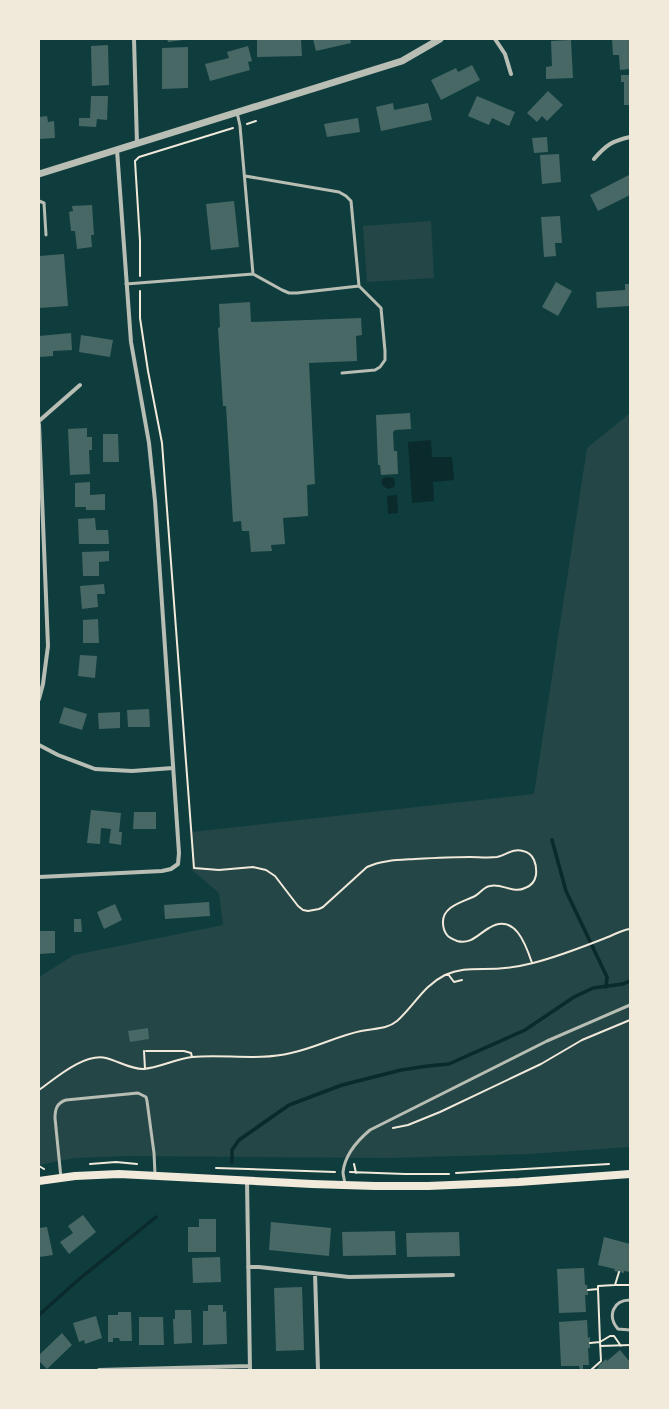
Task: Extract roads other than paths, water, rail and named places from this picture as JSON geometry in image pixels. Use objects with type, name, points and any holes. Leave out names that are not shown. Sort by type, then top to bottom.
[{"type":"main road","points":[[39,1181],[111,1174],[345,1185],[462,1185],[630,1174]]},
{"type":"street","points":[[134,39],[137,144]]},
{"type":"street","points":[[39,174],[402,61],[440,39]]},
{"type":"street","points":[[495,39],[505,54],[511,74]]},
{"type":"street","points":[[594,159],[609,144],[617,140],[630,137]]},
{"type":"street","points":[[39,877],[171,869],[178,864],[179,853],[153,486],[149,443],[131,342],[117,150]]},
{"type":"street","points":[[39,421],[80,385]]},
{"type":"street","points":[[39,424],[48,646],[43,684],[39,698]]},
{"type":"street","points":[[39,745],[58,755],[95,769],[132,771],[173,768]]},
{"type":"street","points":[[99,1370],[250,1368],[247,1181]]},
{"type":"street","points":[[248,1267],[349,1277],[453,1275]]},
{"type":"street","points":[[315,1273],[318,1370]]},
{"type":"lane","points":[[237,112],[245,176],[253,274]]},
{"type":"lane","points":[[245,176],[339,192],[351,201],[359,286],[381,308],[383,318],[385,360],[375,370],[342,373]]},
{"type":"lane","points":[[39,201],[44,203],[46,235]]},
{"type":"lane","points":[[126,284],[253,274],[289,293],[359,286]]},
{"type":"lane","points":[[345,1185],[343,1172],[352,1149],[370,1130],[547,1041],[630,1005]]},
{"type":"lane","points":[[61,1178],[55,1118],[55,1110],[58,1105],[62,1101],[66,1100],[138,1094],[146,1097],[147,1101],[154,1153],[155,1176]]},
{"type":"lane","points":[[630,1300],[619,1302],[616,1305],[613,1315],[618,1329],[630,1330]]},
{"type":"waterway","points":[[552,840],[566,891],[607,977],[606,987]]},
{"type":"waterway","points":[[232,1162],[232,1150],[239,1140],[289,1105],[342,1085],[401,1070],[449,1064],[525,1030],[574,997],[593,988],[623,984],[630,981]]},
{"type":"waterway","points":[[39,1315],[78,1280],[156,1217]]}]
